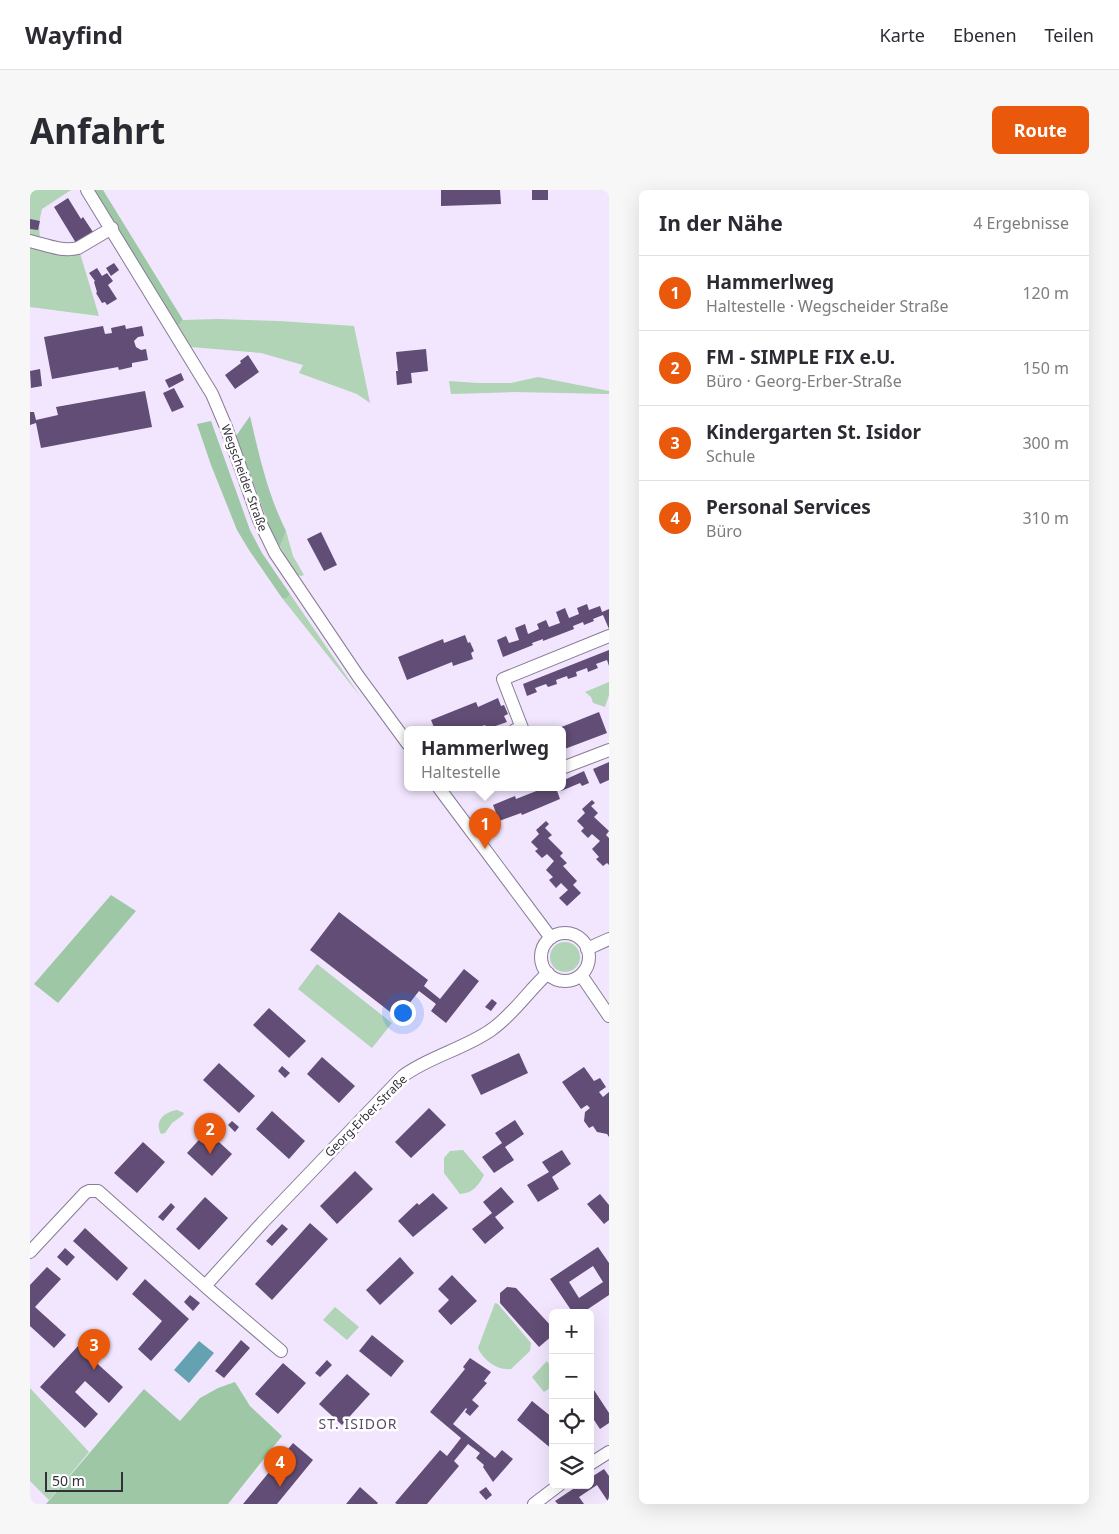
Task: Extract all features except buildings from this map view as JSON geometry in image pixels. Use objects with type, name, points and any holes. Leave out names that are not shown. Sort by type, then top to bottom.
[{"type":"street","name":"Wegscheider Straße","points":[[87,190],[212,394],[226,427],[259,520],[275,553],[404,738]]},
{"type":"street","points":[[30,241],[62,250],[72,250],[112,228]]},
{"type":"street","points":[[521,726],[503,679],[609,636]]},
{"type":"street","points":[[566,766],[609,750]]},
{"type":"street","points":[[441,791],[551,938]]},
{"type":"street","points":[[562,934],[575,935],[581,939],[587,949],[588,961],[581,974],[569,980],[552,977],[544,968],[541,957],[544,946],[551,938],[562,934]]},
{"type":"street","points":[[587,949],[609,939]]},
{"type":"street","name":"Georg-Erber-Straße","points":[[205,1286],[262,1222],[403,1076],[490,1031],[511,1013],[548,974]]},
{"type":"street","points":[[581,974],[609,1016]]},
{"type":"street","points":[[30,1252],[85,1193],[98,1191],[281,1351]]},
{"type":"street","points":[[594,1461],[609,1452]]},
{"type":"street","points":[[534,1504],[554,1489]]},
{"type":"green space","points":[[30,190],[71,190],[42,209],[39,223],[40,240],[30,238]]},
{"type":"green space","points":[[94,190],[103,190],[183,320],[178,326]]},
{"type":"green space","points":[[30,244],[79,250],[99,316],[30,307]]},
{"type":"green space","points":[[218,319],[354,326],[370,403],[357,394],[299,373],[303,365],[261,353],[191,347],[178,326],[183,320]]},
{"type":"green space","points":[[538,377],[609,391],[609,394],[514,392],[451,394],[449,381],[511,383]]},
{"type":"green space","points":[[250,416],[269,489],[286,531],[280,547],[271,531],[236,436]]},
{"type":"green space","points":[[211,421],[250,530],[262,553],[290,594],[287,598],[282,598],[237,530],[197,424]]},
{"type":"green space","points":[[286,531],[293,556],[304,575],[295,574],[280,547]]},
{"type":"green space","points":[[290,594],[360,696],[282,598],[287,598]]},
{"type":"green space","points":[[609,682],[609,695],[605,707],[593,703],[591,697],[585,692]]},
{"type":"green space","points":[[111,895],[136,911],[58,1003],[34,984]]},
{"type":"green space","points":[[565,942],[576,946],[580,957],[576,968],[565,972],[554,968],[550,957],[554,946]]},
{"type":"green space","points":[[317,964],[392,1023],[372,1048],[298,989]]},
{"type":"green space","points":[[177,1110],[184,1113],[183,1115],[172,1123],[165,1133],[161,1134],[159,1125],[164,1115]]},
{"type":"green space","points":[[463,1150],[484,1175],[475,1188],[460,1194],[444,1173],[444,1158],[450,1151]]},
{"type":"green space","points":[[495,1303],[498,1304],[531,1343],[530,1351],[511,1369],[501,1368],[492,1364],[483,1357],[478,1348]]},
{"type":"green space","points":[[335,1307],[359,1327],[347,1340],[323,1320]]},
{"type":"green space","points":[[547,1361],[549,1364],[549,1389],[544,1392],[532,1377]]},
{"type":"green space","points":[[235,1382],[250,1406],[282,1436],[228,1504],[46,1504],[144,1389],[180,1421],[200,1398],[218,1388]]},
{"type":"green space","points":[[30,1388],[89,1452],[49,1500],[30,1481]]},
{"type":"water","points":[[199,1341],[214,1353],[189,1383],[174,1370]]},
{"type":"place","name":"Hammerlweg","points":[[485,849]]},
{"type":"place","name":"FM - SIMPLE FIX e.U.","points":[[210,1154]]},
{"type":"place","name":"Kindergarten St. Isidor","points":[[94,1370]]},
{"type":"place","name":"Personal Services","points":[[280,1487]]},
{"type":"district","name":"ST. ISIDOR","points":[[358,1424]]}]
